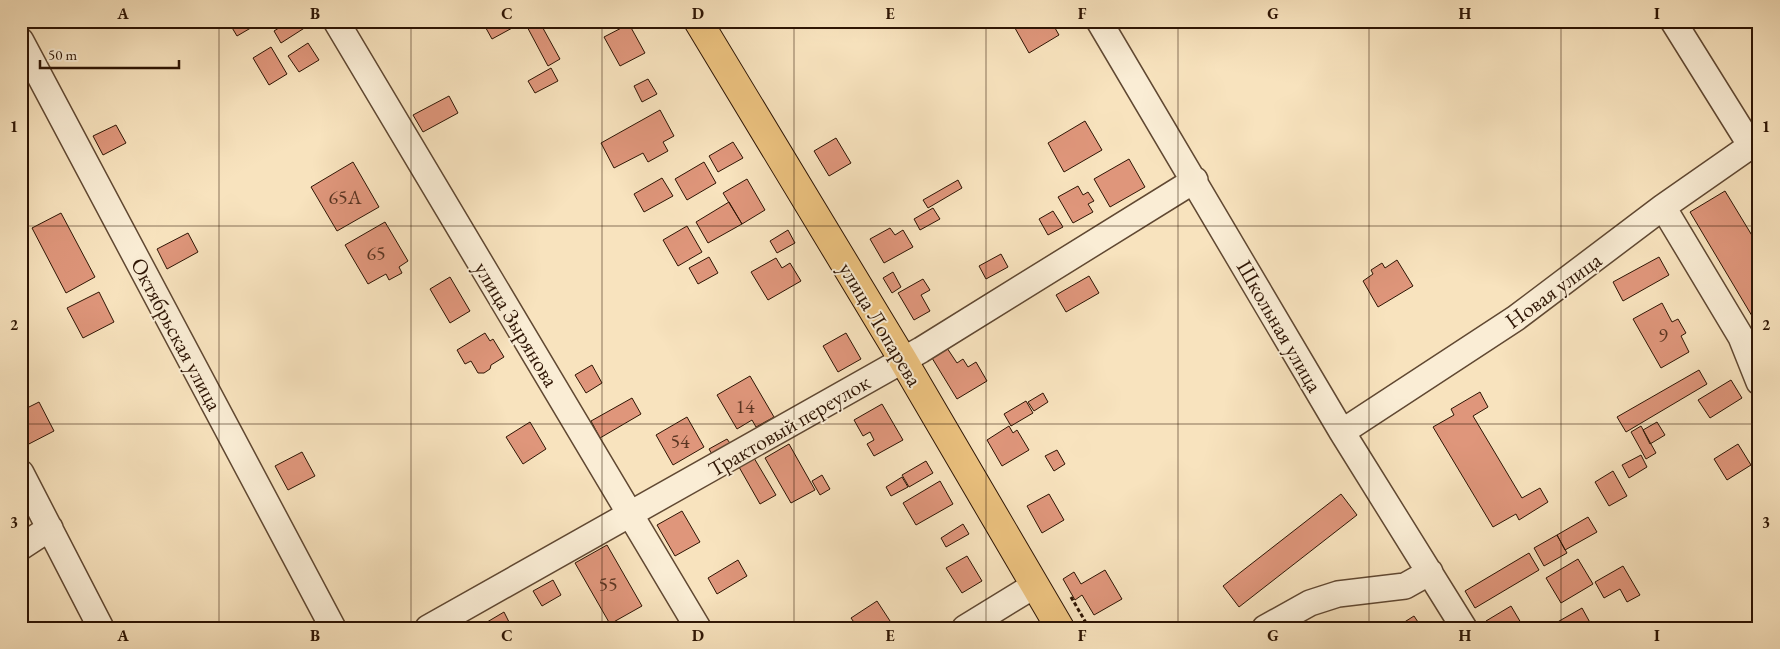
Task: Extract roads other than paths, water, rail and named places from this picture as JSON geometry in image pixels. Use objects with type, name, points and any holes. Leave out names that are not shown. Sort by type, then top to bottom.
[{"type":"main road","name":"улица Лопарева","points":[[698,21],[903,360],[1060,628]]},
{"type":"street","name":"улица Зырянова","points":[[336,21],[698,628]]},
{"type":"street","name":"Школьная улица","points":[[1099,21],[1195,180],[1342,432],[1464,628]]},
{"type":"street","points":[[1673,21],[1755,143]]},
{"type":"street","name":"Октябрьская улица","points":[[21,41],[333,628]]},
{"type":"street","name":"Новая улица","points":[[1342,432],[1516,318],[1663,207],[1755,143]]},
{"type":"street","name":"Трактовый переулок","points":[[428,628],[903,360],[1195,180]]},
{"type":"street","points":[[1663,207],[1741,337],[1759,382]]},
{"type":"street","points":[[21,473],[101,628]]},
{"type":"street","points":[[21,546],[50,528]]},
{"type":"street","points":[[1266,628],[1310,603],[1338,594],[1405,586],[1430,572]]},
{"type":"street","points":[[965,628],[1035,585]]}]
